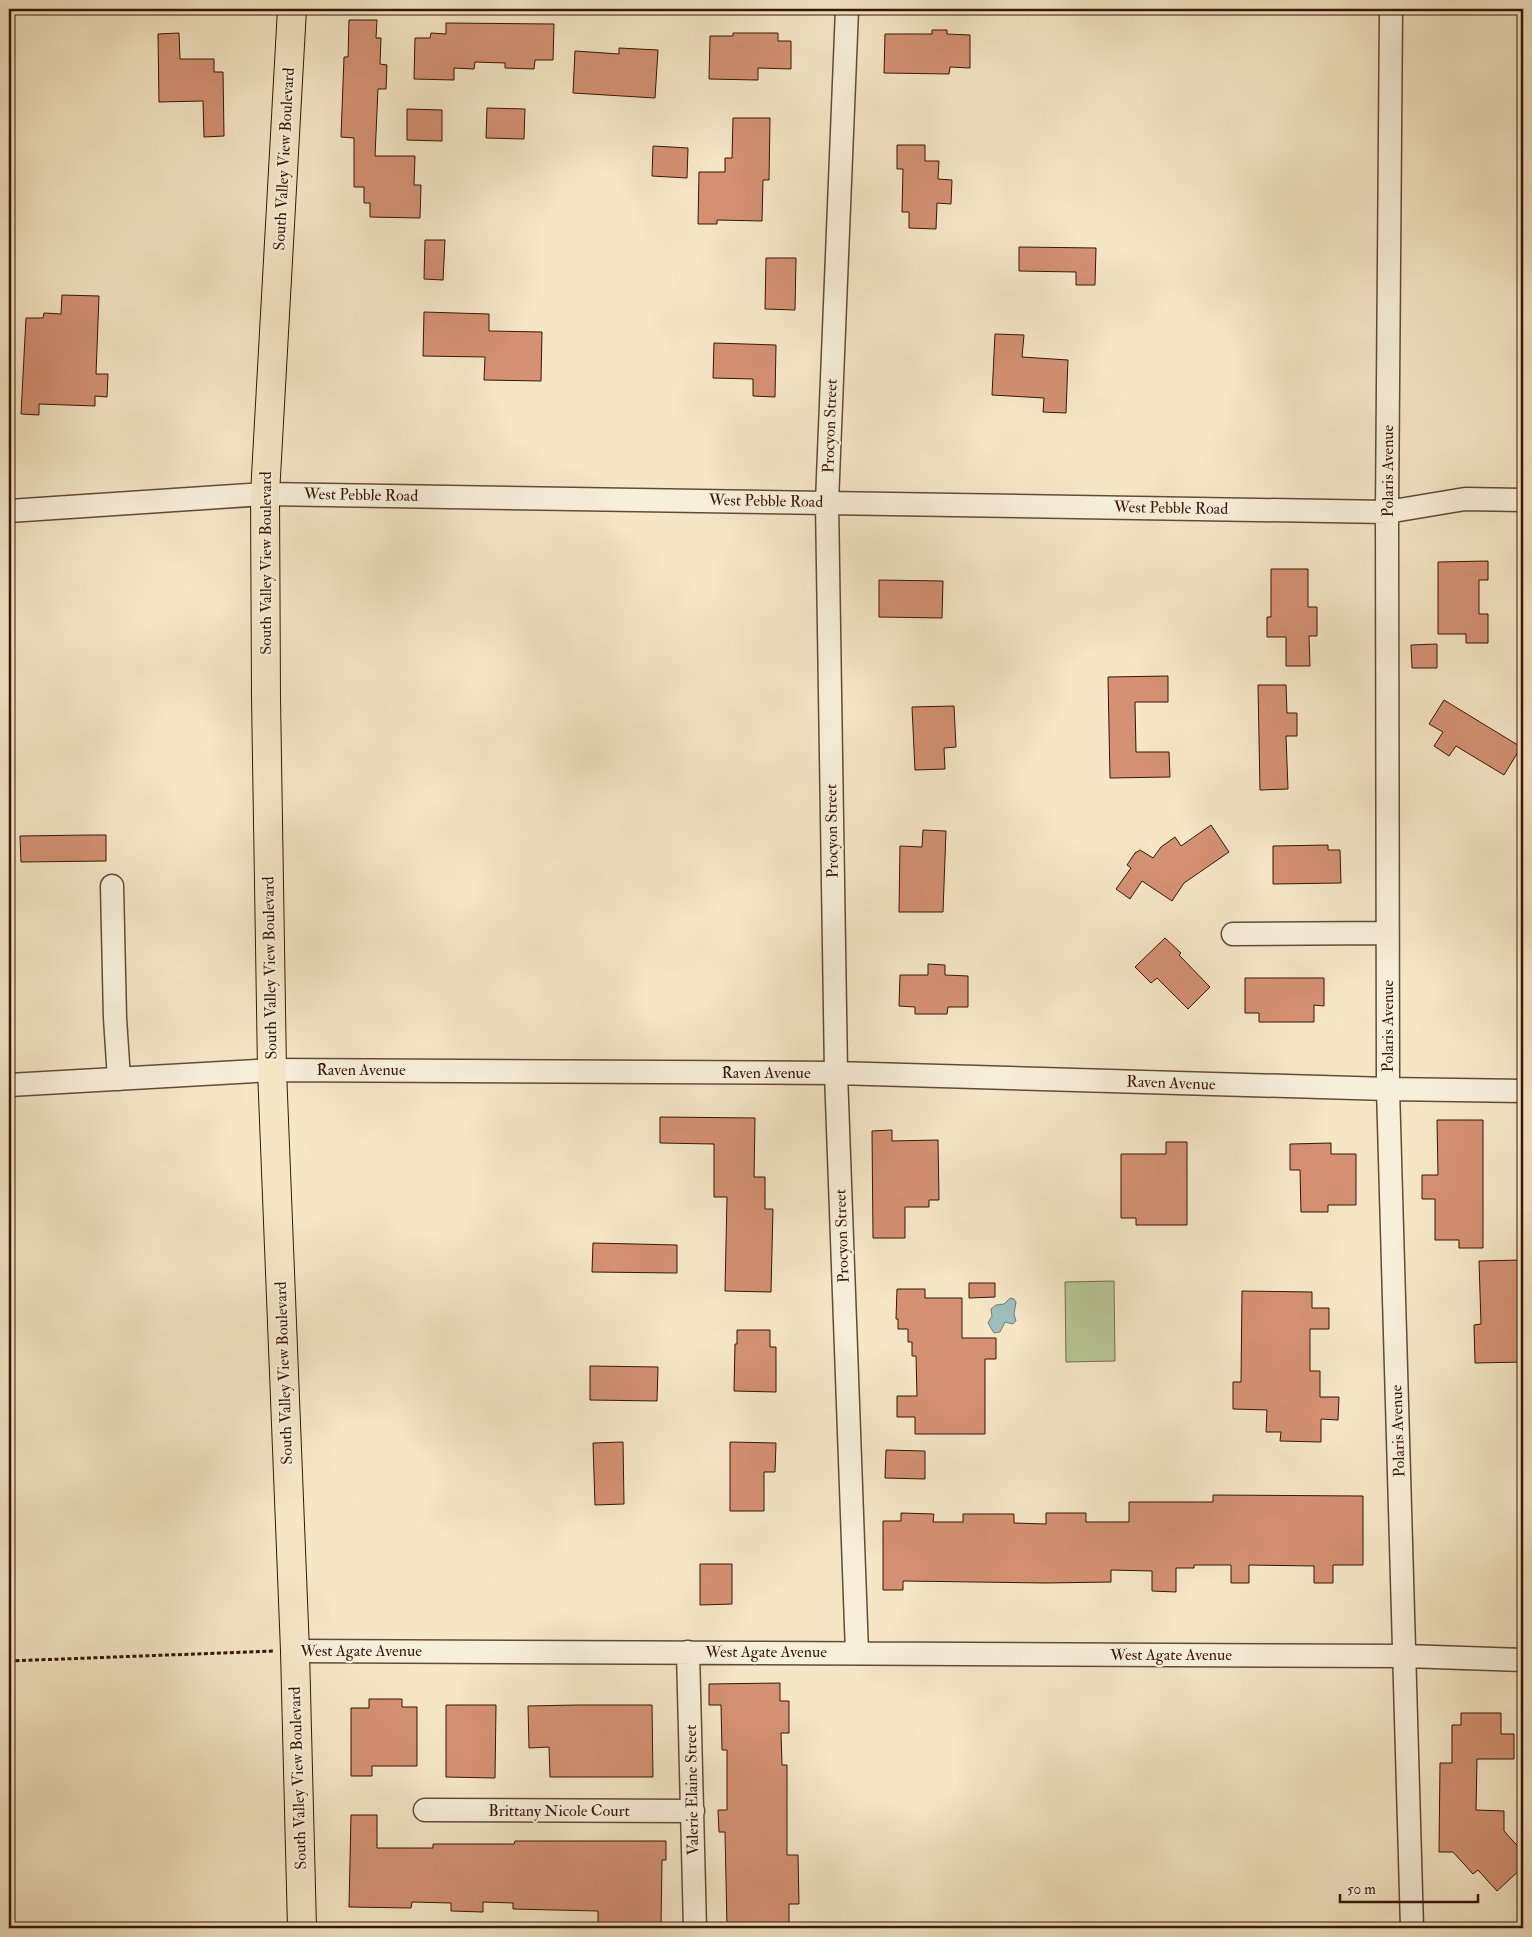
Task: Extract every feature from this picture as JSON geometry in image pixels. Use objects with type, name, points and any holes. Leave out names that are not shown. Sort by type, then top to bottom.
[{"type":"main road","name":"South Valley View Boulevard","points":[[292,9],[265,494],[266,687],[272,1070],[295,1651],[302,1928]]},
{"type":"street","name":"Procyon Street","points":[[847,9],[827,502],[836,1073],[856,1653]]},
{"type":"street","name":"Polaris Avenue","points":[[1391,9],[1387,512],[1388,1089],[1412,1928]]},
{"type":"street","name":"West Pebble Road","points":[[9,511],[265,494],[1387,512],[1465,499],[1523,500]]},
{"type":"street","points":[[112,886],[115,1018],[119,1079]]},
{"type":"street","points":[[1233,934],[1387,933]]},
{"type":"street","name":"Raven Avenue","points":[[9,1085],[272,1070],[836,1073],[1388,1089],[1523,1091]]},
{"type":"street","name":"West Agate Avenue","points":[[295,1651],[1405,1656],[1523,1660]]},
{"type":"street","name":"Valerie Elaine Street","points":[[688,1652],[696,1928]]},
{"type":"street","name":"Brittany Nicole Court","points":[[425,1810],[693,1812]]},
{"type":"path","name":"West Agate Avenue","points":[[9,1660],[295,1651]]},
{"type":"green space","points":[[1114,1281],[1115,1361],[1066,1362],[1065,1282]]},
{"type":"water","points":[[1010,1298],[1016,1302],[1014,1314],[1016,1321],[1013,1324],[1005,1322],[1000,1332],[994,1333],[988,1323],[992,1316],[991,1309],[996,1305],[1004,1304]]},
{"type":"building","points":[[349,20],[377,20],[376,38],[381,38],[380,64],[387,65],[386,89],[378,89],[375,156],[415,156],[414,185],[421,185],[420,218],[370,217],[370,203],[364,203],[364,187],[354,187],[354,138],[341,137],[344,57],[348,57]]},
{"type":"building","points":[[446,23],[554,24],[553,60],[535,60],[534,69],[505,68],[505,63],[475,62],[474,69],[454,68],[454,80],[414,79],[415,38],[430,38],[431,33],[446,34]]},
{"type":"building","points":[[932,30],[947,30],[947,34],[970,35],[970,68],[950,67],[949,74],[884,73],[885,34],[932,34]]},
{"type":"building","points":[[179,33],[180,59],[214,59],[214,72],[223,72],[224,136],[204,137],[203,101],[159,102],[158,34]]},
{"type":"building","points":[[733,33],[778,33],[778,41],[791,41],[791,69],[758,68],[758,80],[709,79],[710,36],[733,36]]},
{"type":"building","points":[[619,48],[658,50],[655,98],[573,93],[575,51],[619,54]]},
{"type":"building","points":[[487,108],[525,109],[524,139],[486,138]]},
{"type":"building","points":[[407,109],[442,110],[442,141],[407,140]]},
{"type":"building","points":[[733,118],[770,118],[769,180],[763,180],[762,221],[717,220],[717,224],[698,224],[699,172],[725,172],[725,158],[732,158]]},
{"type":"building","points":[[897,145],[925,145],[925,161],[939,161],[938,179],[952,180],[951,204],[937,203],[936,229],[909,228],[909,212],[902,212],[903,169],[897,169]]},
{"type":"building","points":[[653,146],[688,148],[687,178],[652,176]]},
{"type":"building","points":[[425,240],[445,240],[443,280],[424,279]]},
{"type":"building","points":[[1019,247],[1096,248],[1095,285],[1076,285],[1076,272],[1019,271]]},
{"type":"building","points":[[766,258],[796,258],[795,310],[765,309]]},
{"type":"building","points":[[62,295],[99,296],[96,374],[108,374],[107,397],[95,396],[95,406],[39,404],[39,415],[21,414],[26,318],[43,318],[44,313],[61,314]]},
{"type":"building","points":[[424,312],[489,314],[489,331],[542,332],[541,381],[484,380],[485,357],[423,356]]},
{"type":"building","points":[[995,334],[1024,335],[1022,357],[1068,360],[1066,413],[1043,412],[1044,398],[992,395]]},
{"type":"building","points":[[714,343],[776,345],[775,397],[753,396],[753,379],[713,378]]},
{"type":"building","points":[[1488,561],[1488,580],[1479,580],[1479,614],[1488,614],[1488,643],[1466,643],[1466,634],[1438,634],[1438,562]]},
{"type":"building","points":[[1271,569],[1308,569],[1308,607],[1317,607],[1317,636],[1309,636],[1310,666],[1286,666],[1286,637],[1267,637],[1267,617],[1271,617]]},
{"type":"building","points":[[879,580],[943,581],[942,618],[879,617]]},
{"type":"building","points":[[1437,644],[1437,668],[1412,668],[1411,645]]},
{"type":"building","points":[[1168,676],[1168,702],[1135,702],[1136,752],[1169,752],[1170,777],[1110,778],[1108,677]]},
{"type":"building","points":[[1258,685],[1286,685],[1287,713],[1297,713],[1297,736],[1286,736],[1288,789],[1260,790]]},
{"type":"building","points":[[1444,700],[1521,747],[1504,775],[1456,746],[1449,756],[1434,746],[1443,732],[1429,724]]},
{"type":"building","points":[[954,706],[956,747],[944,748],[945,769],[915,770],[912,707]]},
{"type":"building","points":[[1211,825],[1229,852],[1184,883],[1172,901],[1142,881],[1130,899],[1116,889],[1131,868],[1127,865],[1135,853],[1140,850],[1153,858],[1161,847],[1175,837],[1181,846]]},
{"type":"building","points":[[923,830],[946,831],[943,912],[899,912],[900,846],[922,847]]},
{"type":"building","points":[[106,835],[106,861],[21,862],[20,836]]},
{"type":"building","points":[[1328,845],[1328,850],[1340,850],[1341,883],[1273,884],[1273,846]]},
{"type":"building","points":[[1165,938],[1181,953],[1179,955],[1210,987],[1188,1009],[1157,978],[1151,983],[1135,967]]},
{"type":"building","points":[[928,964],[945,965],[945,975],[968,976],[968,1007],[948,1007],[947,1014],[915,1014],[915,1007],[899,1006],[900,975],[928,975]]},
{"type":"building","points":[[1245,978],[1324,978],[1324,1006],[1314,1005],[1314,1022],[1259,1022],[1259,1013],[1245,1013]]},
{"type":"building","points":[[660,1117],[755,1118],[754,1177],[765,1177],[765,1209],[773,1209],[771,1292],[725,1291],[727,1197],[714,1197],[714,1144],[660,1143]]},
{"type":"building","points":[[1437,1120],[1483,1120],[1483,1248],[1459,1248],[1459,1240],[1435,1240],[1435,1199],[1422,1199],[1422,1175],[1438,1175]]},
{"type":"building","points":[[892,1130],[892,1141],[938,1140],[939,1200],[929,1200],[929,1207],[905,1207],[905,1238],[873,1238],[872,1131]]},
{"type":"building","points":[[1166,1142],[1187,1142],[1187,1225],[1136,1225],[1136,1218],[1121,1218],[1121,1154],[1166,1154]]},
{"type":"building","points":[[1331,1143],[1331,1154],[1356,1154],[1356,1205],[1328,1205],[1328,1212],[1301,1212],[1300,1170],[1290,1170],[1290,1144]]},
{"type":"building","points":[[593,1243],[677,1245],[677,1273],[592,1272]]},
{"type":"building","points":[[1523,1260],[1523,1362],[1475,1363],[1474,1325],[1481,1324],[1479,1261]]},
{"type":"building","points":[[969,1283],[995,1283],[995,1297],[969,1298]]},
{"type":"building","points":[[897,1289],[925,1289],[925,1298],[962,1298],[962,1338],[996,1338],[996,1359],[985,1359],[985,1434],[915,1434],[915,1417],[897,1417],[897,1396],[917,1396],[916,1356],[912,1356],[912,1342],[908,1342],[908,1329],[898,1329],[898,1319],[896,1319]]},
{"type":"building","points":[[1242,1291],[1312,1292],[1312,1308],[1329,1308],[1329,1329],[1310,1329],[1310,1371],[1320,1371],[1320,1397],[1339,1397],[1338,1420],[1321,1419],[1321,1442],[1280,1441],[1281,1432],[1266,1432],[1267,1410],[1233,1409],[1233,1382],[1241,1382]]},
{"type":"building","points":[[737,1330],[770,1330],[770,1347],[776,1347],[776,1392],[734,1391]]},
{"type":"building","points":[[590,1366],[658,1367],[657,1401],[590,1400]]},
{"type":"building","points":[[623,1442],[624,1504],[595,1505],[593,1443]]},
{"type":"building","points":[[730,1442],[776,1443],[775,1472],[764,1472],[764,1511],[730,1511]]},
{"type":"building","points":[[886,1450],[925,1451],[925,1479],[885,1478]]},
{"type":"building","points":[[1213,1495],[1363,1496],[1363,1565],[1333,1565],[1333,1583],[1314,1583],[1314,1566],[1249,1565],[1249,1583],[1231,1583],[1231,1565],[1194,1565],[1194,1568],[1176,1568],[1176,1592],[1152,1591],[1152,1571],[1111,1570],[1111,1582],[903,1581],[903,1590],[883,1590],[883,1521],[901,1521],[901,1513],[934,1514],[933,1522],[963,1522],[963,1514],[1014,1514],[1014,1523],[1046,1524],[1046,1513],[1086,1513],[1086,1522],[1129,1522],[1129,1502],[1213,1502]]},
{"type":"building","points":[[700,1564],[732,1564],[732,1604],[700,1605]]},
{"type":"building","points":[[780,1683],[780,1701],[789,1701],[789,1733],[781,1733],[782,1765],[787,1765],[787,1855],[798,1855],[799,1904],[789,1904],[789,1928],[727,1928],[725,1832],[719,1832],[718,1810],[727,1810],[727,1750],[722,1750],[721,1705],[709,1705],[709,1684]]},
{"type":"building","points":[[369,1699],[402,1699],[402,1707],[417,1707],[417,1766],[372,1766],[372,1776],[351,1776],[351,1708],[369,1708]]},
{"type":"building","points":[[446,1705],[496,1705],[495,1778],[446,1777]]},
{"type":"building","points":[[652,1705],[653,1777],[550,1777],[549,1747],[529,1748],[528,1706]]},
{"type":"building","points":[[1461,1713],[1501,1713],[1501,1734],[1514,1734],[1514,1759],[1477,1759],[1476,1810],[1504,1811],[1504,1831],[1523,1852],[1523,1867],[1497,1891],[1478,1870],[1473,1874],[1453,1852],[1439,1852],[1440,1763],[1452,1763],[1452,1725],[1461,1725]]},
{"type":"building","points":[[351,1815],[377,1815],[377,1848],[433,1848],[433,1844],[514,1844],[515,1841],[666,1841],[666,1860],[662,1860],[661,1924],[598,1924],[598,1911],[513,1909],[513,1903],[483,1902],[483,1912],[451,1911],[451,1903],[412,1902],[411,1908],[349,1907]]}]
